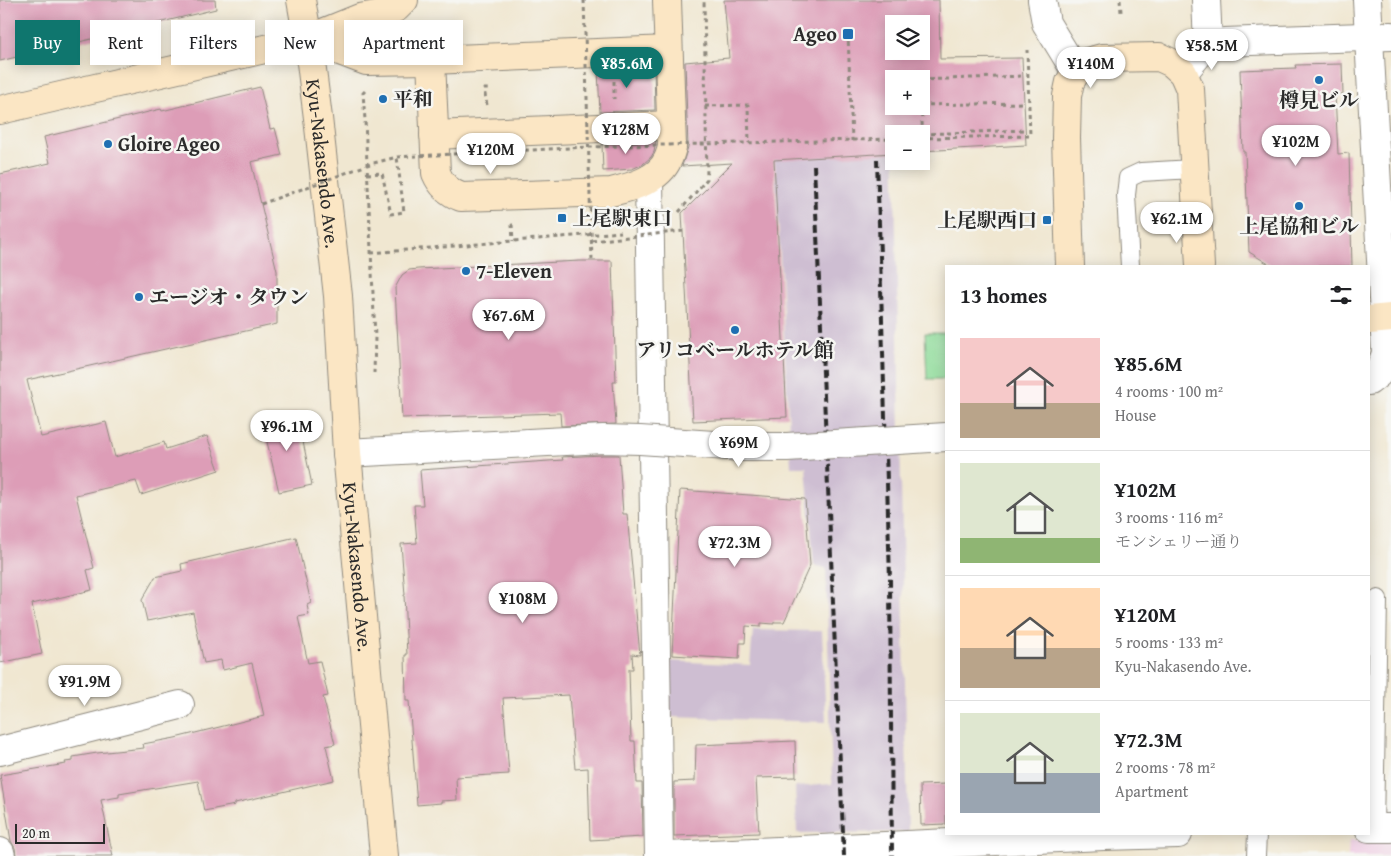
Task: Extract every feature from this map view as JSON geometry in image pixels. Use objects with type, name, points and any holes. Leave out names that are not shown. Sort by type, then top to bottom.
[{"type":"street","points":[[301,0],[305,20]]},
{"type":"street","points":[[334,28],[360,18],[382,14],[396,8],[404,0]]},
{"type":"street","points":[[431,65],[436,172],[440,183],[451,194],[461,197],[611,192],[631,187],[649,179],[668,160],[672,147],[667,0]]},
{"type":"street","points":[[1042,0],[1046,23],[1076,72]]},
{"type":"street","points":[[1183,73],[1208,43],[1206,0]]},
{"type":"street","points":[[1367,0],[1380,37],[1381,319],[1386,354],[1379,373],[1370,380]]},
{"type":"street","points":[[1225,42],[1380,37]]},
{"type":"street","points":[[0,110],[265,49]]},
{"type":"street","points":[[463,59],[668,50]]},
{"type":"street","points":[[1070,265],[1067,121],[1070,82],[1076,72],[1087,62],[1102,58],[1159,57],[1172,63],[1183,73],[1190,89],[1200,265]]},
{"type":"street","name":"Kyu-Nakasendo Ave.","points":[[311,65],[338,296],[347,453],[384,856]]},
{"type":"street","points":[[434,135],[671,125]]},
{"type":"street","points":[[649,179],[659,856]]},
{"type":"street","points":[[347,453],[612,439],[744,447],[787,447],[945,437]]},
{"type":"street","points":[[0,751],[180,705]]},
{"type":"street","points":[[668,856],[1103,846],[1140,835]]},
{"type":"street","points":[[0,852],[1,856]]},
{"type":"lane","points":[[1130,265],[1126,195],[1128,178],[1141,172],[1194,169]]},
{"type":"lane","points":[[1378,598],[1378,828]]},
{"type":"lane","points":[[1256,856],[1257,835]]},
{"type":"path","points":[[584,0],[592,261]]},
{"type":"path","points":[[1120,0],[1121,12]]},
{"type":"path","points":[[848,34],[852,141]]},
{"type":"path","points":[[930,137],[1030,136],[1026,46]]},
{"type":"path","points":[[1022,65],[1028,64]]},
{"type":"path","points":[[930,80],[1023,76]]},
{"type":"path","points":[[368,88],[363,93],[375,337],[374,375]]},
{"type":"path","points":[[930,105],[1024,103]]},
{"type":"path","points":[[705,106],[748,105],[749,143]]},
{"type":"path","points":[[930,136],[1025,130]]},
{"type":"path","points":[[261,204],[370,164],[397,157],[588,147],[885,139]]},
{"type":"path","points":[[367,174],[382,173],[391,214],[404,212],[397,157]]},
{"type":"path","points":[[513,241],[512,225],[516,225]]},
{"type":"path","points":[[592,241],[683,230]]},
{"type":"path","points":[[371,253],[622,232]]},
{"type":"shaded area","points":[[765,0],[885,125],[885,170],[895,170],[908,832],[797,833],[795,787],[832,784],[826,568],[814,566],[806,467],[791,467]]},
{"type":"shaded area","points":[[753,630],[822,631],[826,722],[670,717],[669,661],[750,665]]},
{"type":"shaded area","points":[[1391,839],[1391,856],[1348,856],[1349,840]]},
{"type":"green space","points":[[925,333],[945,333],[945,379],[927,379]]},
{"type":"building","points":[[0,0],[215,0],[216,9],[161,22],[161,20],[90,20],[90,39],[80,42],[80,20],[15,20],[15,57],[0,61]]},
{"type":"building","points":[[724,0],[939,0],[940,59],[1022,58],[1026,145],[930,150],[930,125],[885,125],[885,154],[774,160],[787,417],[693,421],[682,213],[732,163],[682,166],[688,147],[685,62],[729,58]]},
{"type":"building","points":[[1342,64],[1343,94],[1335,94],[1338,154],[1349,153],[1352,265],[1270,265],[1249,252],[1240,70],[1296,68],[1295,65]]},
{"type":"building","points":[[654,66],[655,110],[600,112],[598,69]]},
{"type":"building","points":[[260,87],[270,129],[275,128],[282,155],[251,162],[277,271],[277,324],[27,380],[41,437],[106,422],[115,457],[164,442],[166,449],[207,436],[219,470],[141,495],[136,481],[76,495],[94,568],[87,570],[92,590],[32,604],[42,654],[0,663],[0,174],[50,163],[44,137]]},
{"type":"building","points":[[656,141],[654,152],[643,164],[632,169],[603,171],[602,144]]},
{"type":"building","points":[[612,261],[616,382],[613,382],[616,424],[561,426],[560,413],[402,418],[395,288],[402,275],[409,270],[418,269]]},
{"type":"building","points":[[297,413],[312,485],[279,492],[262,421]]},
{"type":"building","points":[[619,455],[623,514],[627,514],[640,655],[632,654],[633,669],[629,669],[631,741],[635,741],[637,783],[642,783],[643,837],[590,840],[588,768],[575,769],[569,695],[503,698],[509,774],[456,777],[457,800],[417,805],[409,701],[406,701],[405,655],[407,655],[401,544],[417,543],[414,505],[423,505],[420,470],[563,460],[562,457]]},
{"type":"building","points":[[680,490],[805,499],[810,565],[784,622],[774,622],[774,624],[761,623],[761,627],[746,626],[745,643],[740,643],[739,659],[672,655]]},
{"type":"building","points":[[296,537],[311,603],[307,605],[309,615],[298,617],[308,663],[320,661],[328,696],[323,697],[335,744],[326,746],[334,780],[204,811],[198,781],[119,794],[119,797],[101,800],[113,856],[16,856],[15,848],[11,841],[0,775],[66,764],[65,762],[73,761],[73,757],[144,748],[143,744],[264,716],[252,663],[223,670],[221,660],[204,663],[193,612],[147,621],[142,600],[155,577],[182,571],[181,564]]},
{"type":"building","points":[[795,741],[796,777],[756,778],[759,833],[674,836],[674,782],[695,781],[696,745]]},
{"type":"building","points":[[945,784],[945,824],[921,825],[920,785]]},
{"type":"railway","points":[[877,159],[890,579],[892,856]]},
{"type":"railway","points":[[814,165],[844,856]]},
{"type":"place","name":"Ageo","points":[[848,34]]},
{"type":"place","name":"樽見ビル","points":[[1319,80]]},
{"type":"place","name":"平和","points":[[383,99]]},
{"type":"place","name":"Gloire Ageo","points":[[108,144]]},
{"type":"place","name":"上尾協和ビル","points":[[1299,206]]},
{"type":"place","name":"上尾駅東口","points":[[562,218]]},
{"type":"place","name":"上尾駅西口","points":[[1047,220]]},
{"type":"place","name":"7-Eleven","points":[[466,271]]},
{"type":"place","name":"エージオ・タウン","points":[[139,297]]},
{"type":"place","name":"アリコベールホテル館","points":[[735,330]]}]
